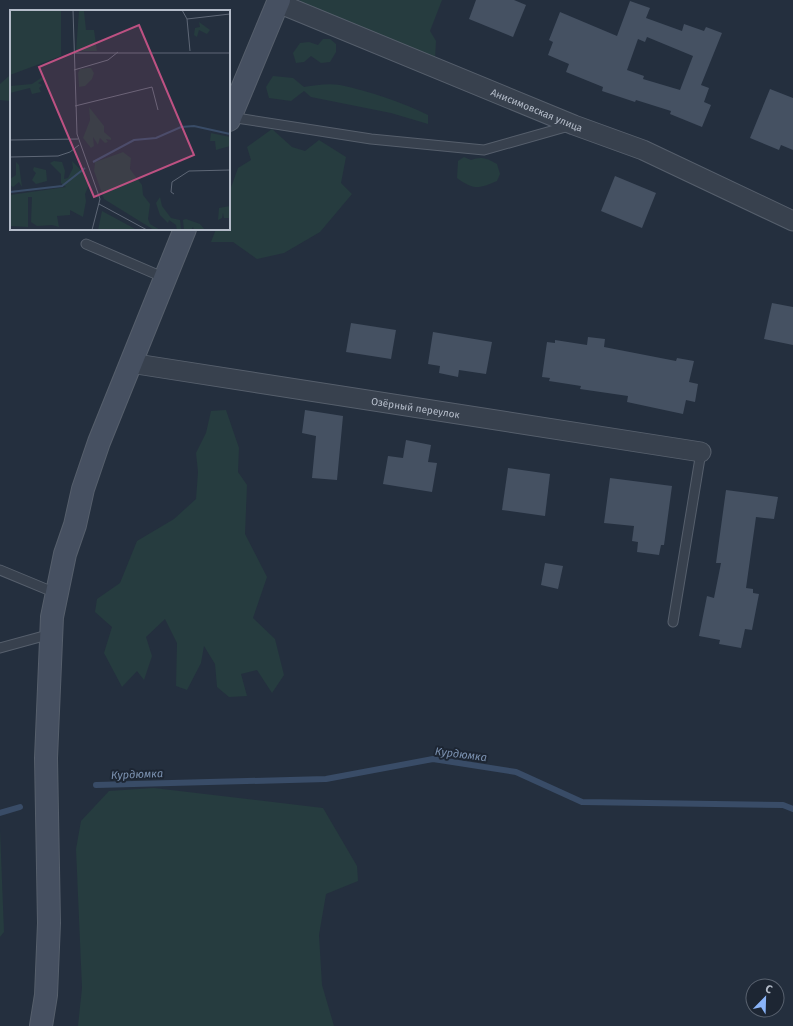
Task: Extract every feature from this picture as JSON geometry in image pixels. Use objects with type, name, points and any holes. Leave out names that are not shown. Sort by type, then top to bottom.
[{"type":"main road","points":[[230,118],[278,1]]},
{"type":"main road","points":[[41,1026],[46,995],[49,923],[46,758],[52,617],[66,554],[75,525],[83,489],[99,442],[185,230]]},
{"type":"street","name":"Анисимовская улица","points":[[278,1],[574,124],[643,150],[793,221]]},
{"type":"street","name":"Озёрный переулок","points":[[130,363],[701,452]]},
{"type":"lane","points":[[230,118],[371,139],[484,150],[574,124]]},
{"type":"lane","points":[[86,244],[165,278]]},
{"type":"lane","points":[[673,622],[701,452]]},
{"type":"lane","points":[[0,570],[58,594]]},
{"type":"lane","points":[[0,648],[51,634]]},
{"type":"green space","points":[[300,0],[442,0],[430,31],[436,41],[435,59],[302,4]]},
{"type":"green space","points":[[323,39],[330,39],[336,44],[336,52],[330,62],[321,63],[311,56],[304,62],[296,63],[293,53],[300,43],[309,42],[318,45]]},
{"type":"green space","points":[[9,76],[10,101],[0,100],[0,84]]},
{"type":"green space","points":[[273,76],[293,78],[304,87],[322,84],[336,84],[374,94],[396,101],[428,115],[428,124],[391,113],[311,97],[304,91],[291,101],[269,98],[266,87]]},
{"type":"green space","points":[[272,129],[292,147],[305,151],[319,140],[346,157],[341,183],[352,194],[320,232],[284,253],[257,259],[233,242],[211,242],[216,230],[230,230],[230,190],[238,168],[251,160],[247,147]]},
{"type":"green space","points":[[464,157],[471,160],[484,158],[497,164],[500,174],[497,181],[485,186],[476,187],[467,185],[457,178],[458,161]]},
{"type":"green space","points":[[226,410],[239,448],[238,472],[247,485],[245,534],[267,577],[253,618],[275,639],[284,675],[272,693],[257,670],[241,674],[247,696],[229,697],[217,687],[215,664],[204,646],[201,663],[187,690],[176,686],[177,643],[165,619],[146,637],[152,656],[144,680],[137,671],[122,687],[104,653],[112,627],[95,612],[97,599],[120,583],[137,541],[174,519],[196,499],[198,472],[196,453],[206,433],[211,411]]},
{"type":"green space","points":[[154,788],[323,808],[357,866],[358,881],[326,894],[319,935],[322,985],[334,1026],[78,1026],[82,988],[76,849],[81,821],[109,791]]},
{"type":"green space","points":[[0,829],[4,932],[0,937]]},
{"type":"building","points":[[476,0],[514,0],[526,5],[513,37],[469,19]]},
{"type":"building","points":[[630,1],[650,8],[646,18],[682,31],[684,24],[704,31],[706,27],[722,33],[701,85],[709,88],[704,102],[711,105],[702,127],[670,114],[671,111],[636,100],[635,102],[602,91],[603,87],[566,72],[569,64],[548,55],[553,42],[549,40],[560,12],[617,36]],"holes":[[[647,37],[693,56],[680,90],[643,79],[644,76],[627,70],[638,39],[645,42]]]},
{"type":"building","points":[[770,89],[793,98],[793,150],[781,145],[779,150],[750,138]]},
{"type":"building","points":[[615,176],[656,193],[642,228],[601,211]]},
{"type":"building","points":[[772,303],[793,307],[793,345],[764,339]]},
{"type":"building","points":[[351,323],[396,330],[391,359],[346,352]]},
{"type":"building","points":[[433,332],[492,342],[486,374],[459,370],[458,377],[439,373],[440,366],[428,364]]},
{"type":"building","points":[[588,337],[605,339],[604,347],[676,361],[677,358],[694,361],[689,382],[698,384],[695,402],[686,400],[683,414],[627,402],[628,396],[580,389],[581,386],[549,381],[550,378],[542,377],[547,342],[555,343],[555,340],[587,345]]},
{"type":"building","points":[[305,410],[343,416],[337,480],[312,478],[316,436],[302,433]]},
{"type":"building","points":[[406,440],[431,445],[428,462],[437,463],[432,492],[383,484],[388,456],[403,458]]},
{"type":"building","points":[[508,468],[550,474],[545,516],[502,510]]},
{"type":"building","points":[[610,478],[672,486],[664,545],[661,545],[659,555],[637,552],[638,542],[632,541],[634,526],[604,523]]},
{"type":"building","points":[[726,490],[778,497],[774,519],[756,517],[746,588],[753,589],[753,593],[759,594],[752,630],[745,629],[741,648],[719,644],[720,640],[699,636],[707,596],[714,598],[721,563],[716,563]]},
{"type":"building","points":[[545,563],[563,566],[558,589],[541,585]]},
{"type":"waterway","name":"Курдюмка","points":[[96,785],[326,779],[433,759],[516,772],[582,802],[783,805],[793,809]]},
{"type":"waterway","name":"Курдюмка","points":[[0,813],[20,807]]}]
